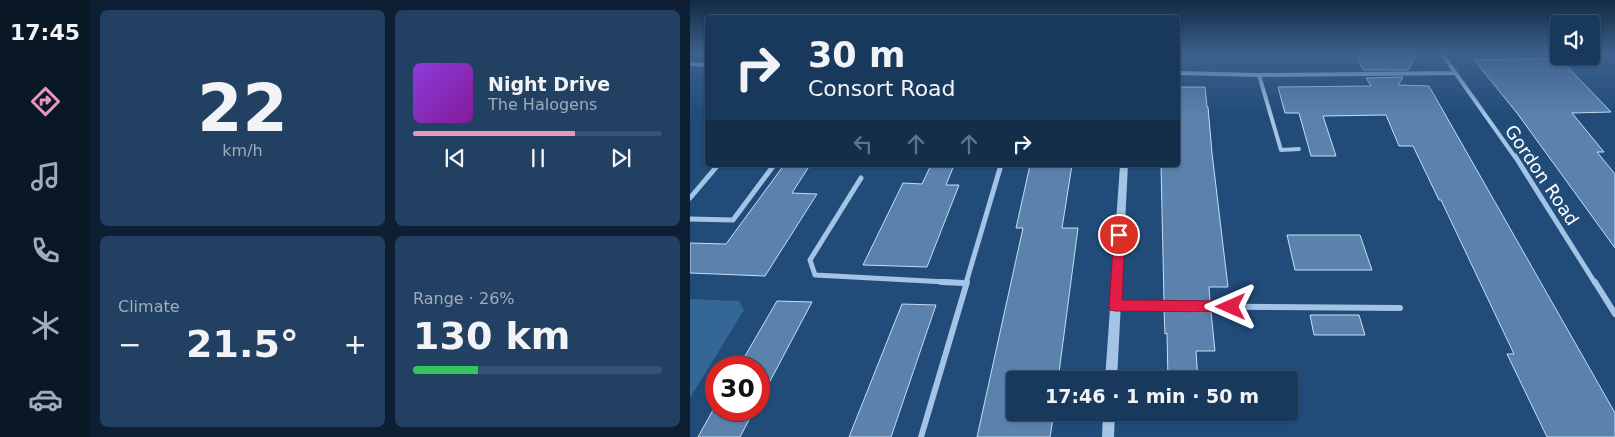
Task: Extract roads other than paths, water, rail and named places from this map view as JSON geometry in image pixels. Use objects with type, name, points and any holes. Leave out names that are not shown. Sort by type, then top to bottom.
[{"type":"street","points":[[1234,74],[1318,74]]},
{"type":"street","name":"Gordon Road","points":[[1455,74],[1516,158],[1615,314]]},
{"type":"street","points":[[1259,75],[1281,150],[1299,150]]},
{"type":"street","points":[[690,198],[716,167]]},
{"type":"street","points":[[690,219],[733,220],[773,167]]},
{"type":"street","points":[[921,437],[1000,167]]},
{"type":"street","points":[[1111,371],[1124,167]]},
{"type":"street","points":[[861,178],[810,260],[815,275],[965,284]]},
{"type":"street","points":[[1115,306],[1400,308]]},
{"type":"street","points":[[1108,437],[1109,421]]}]
